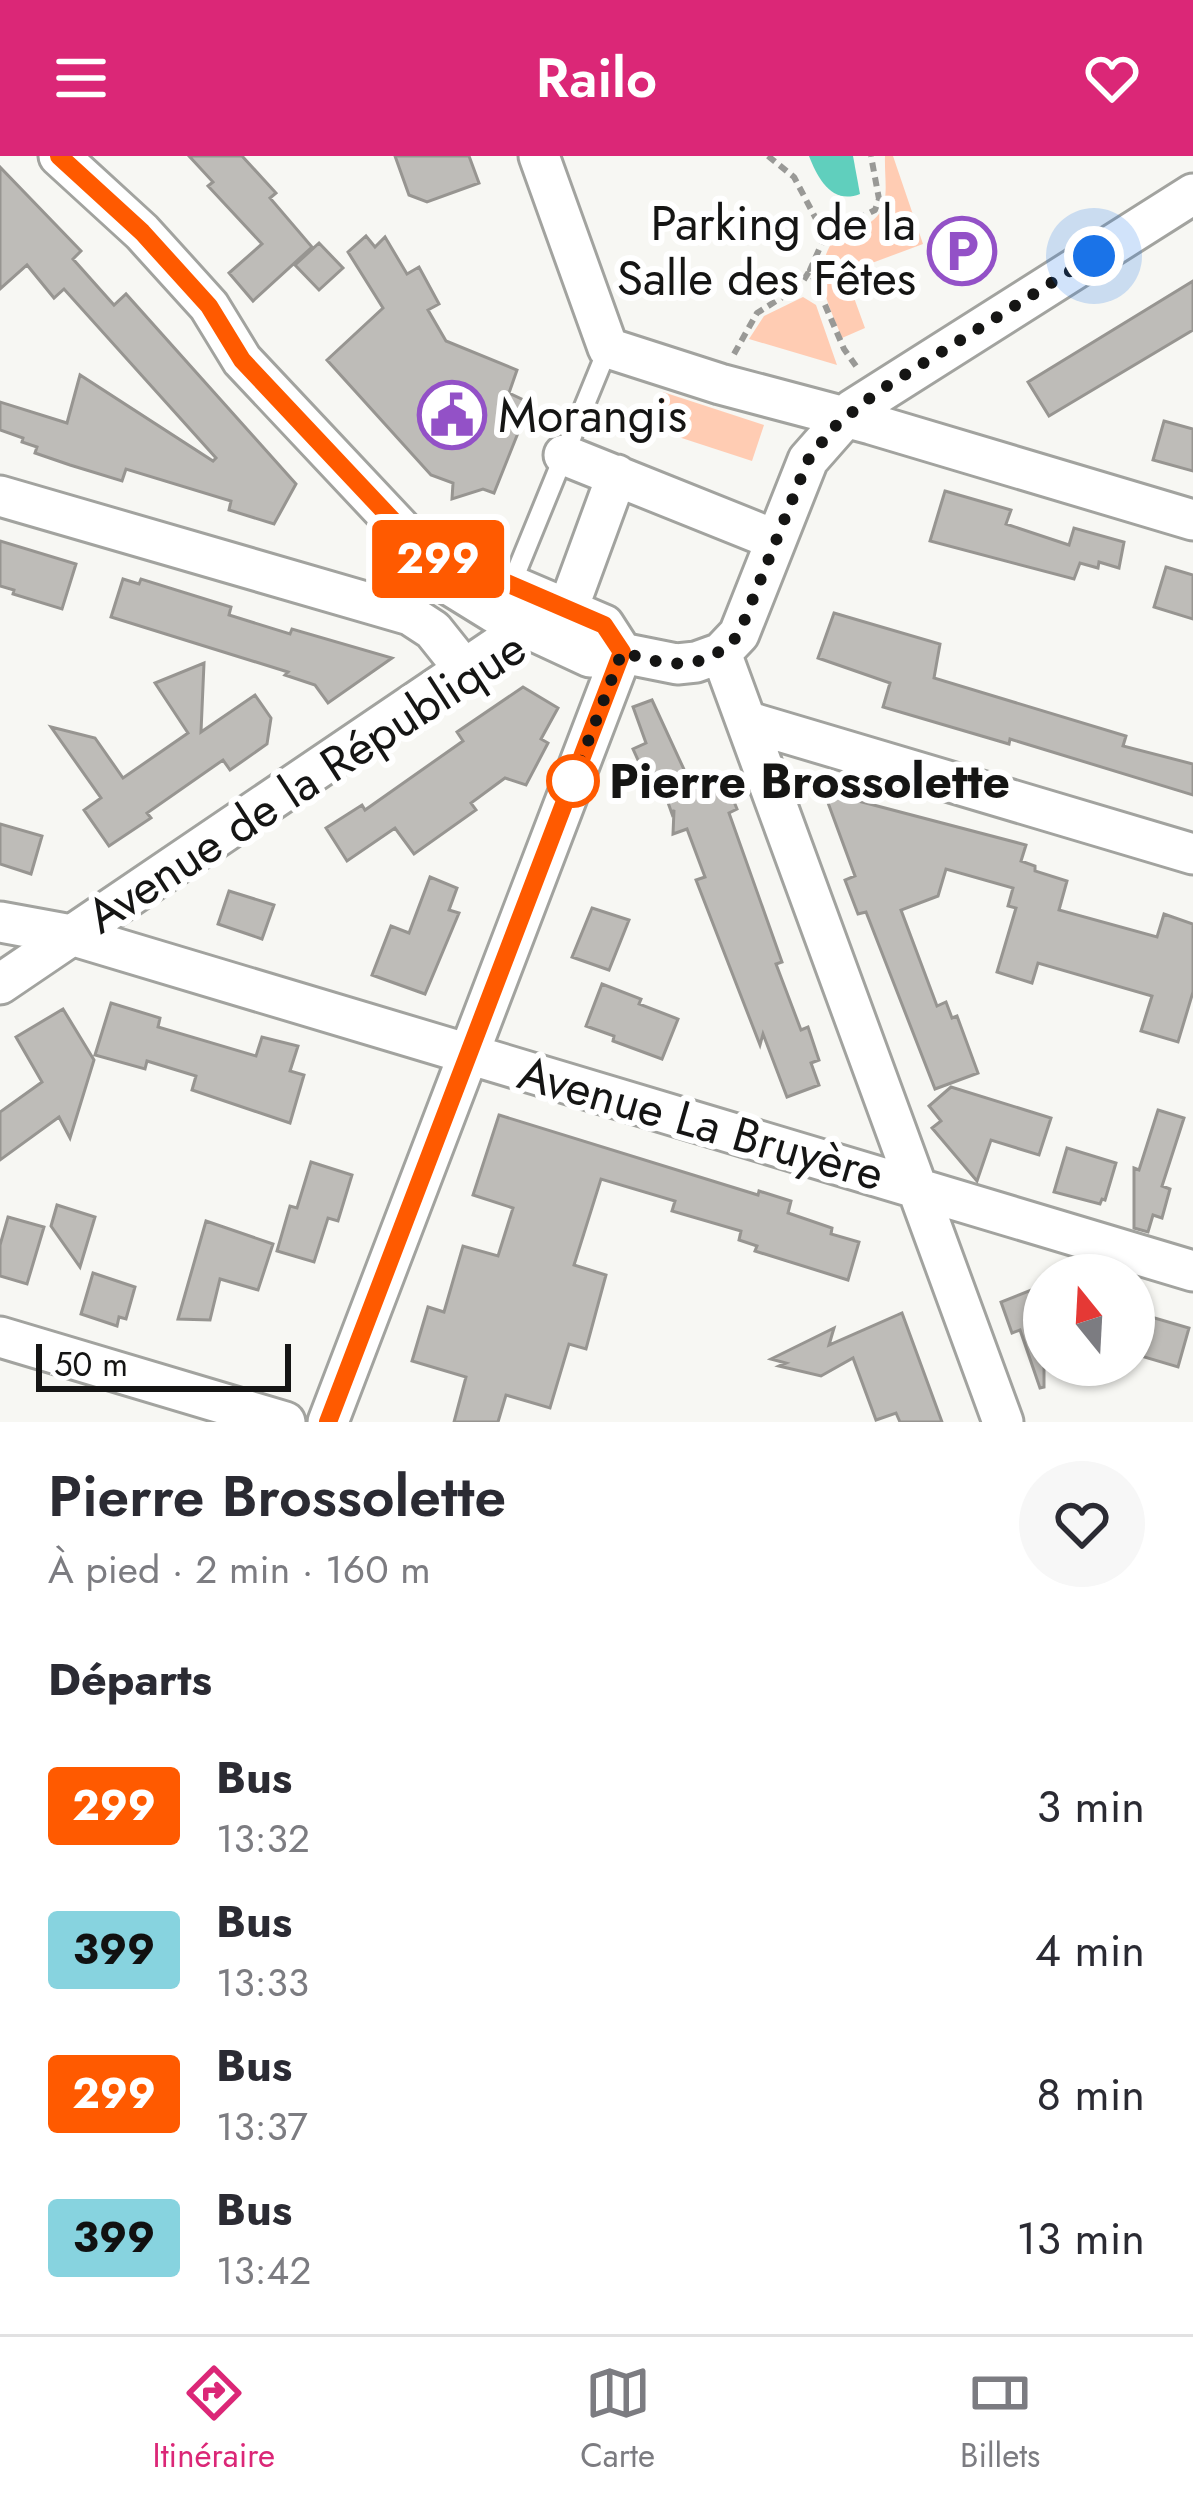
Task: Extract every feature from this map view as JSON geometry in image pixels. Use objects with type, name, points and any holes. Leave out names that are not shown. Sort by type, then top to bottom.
[{"type":"street","points":[[59,156],[142,232],[209,306],[242,360],[430,560],[458,562],[541,612],[617,475]]},
{"type":"street","points":[[539,156],[608,348],[720,385],[871,424],[1193,520]]},
{"type":"street","points":[[328,1422],[622,652],[677,664],[721,653],[745,625],[808,460],[842,420],[876,393],[1193,194]]},
{"type":"street","points":[[564,454],[776,540]]},
{"type":"street","points":[[0,496],[410,615],[433,630],[465,670]]},
{"type":"street","name":"Avenue de la République","points":[[0,984],[465,670],[541,612],[604,625],[622,652]]},
{"type":"street","points":[[721,653],[1003,1422]]},
{"type":"street","points":[[749,722],[1193,854]]},
{"type":"street","name":"Avenue La Bruyère","points":[[0,922],[71,935],[1193,1271]]},
{"type":"street","points":[[0,1337],[285,1422]]},
{"type":"lane","points":[[541,612],[564,454],[608,348]]},
{"type":"path","points":[[768,156],[794,177],[825,236]]},
{"type":"path","points":[[720,385],[757,313],[800,286],[825,236],[875,210],[879,199],[871,156]]},
{"type":"path","points":[[810,270],[844,349],[876,393]]},
{"type":"shaded area","points":[[809,156],[853,156],[860,194],[834,193]]},
{"type":"shaded area","points":[[885,156],[893,156],[923,244],[845,273],[865,328],[842,338],[825,291],[825,256],[831,244],[855,236],[855,230],[882,209]]},
{"type":"shaded area","points":[[803,297],[816,305],[837,365],[749,339],[764,316]]},
{"type":"shaded area","points":[[663,392],[764,425],[752,461],[651,428]]},
{"type":"building","points":[[189,156],[242,156],[276,193],[270,198],[312,247],[253,301],[229,273],[262,244],[208,186],[213,182]]},
{"type":"building","points":[[395,156],[469,156],[479,183],[427,202],[409,195]]},
{"type":"building","points":[[0,167],[81,251],[73,259],[114,305],[126,294],[296,484],[274,524],[229,510],[231,501],[126,469],[122,481],[35,453],[37,447],[0,430],[0,402],[67,423],[80,375],[213,461],[216,458],[64,289],[54,298],[27,265],[0,289]]},
{"type":"building","name":"Morangis","points":[[366,236],[375,247],[385,237],[407,274],[419,267],[439,304],[428,310],[446,341],[517,370],[509,393],[530,403],[494,493],[483,489],[452,499],[453,483],[431,475],[327,360],[383,308],[348,252]]},
{"type":"building","points":[[319,243],[343,268],[319,290],[295,265]]},
{"type":"building","points":[[1193,281],[1193,330],[1049,416],[1028,382]]},
{"type":"building","points":[[1164,421],[1193,429],[1193,471],[1153,460]]},
{"type":"building","points":[[945,491],[1011,510],[1006,524],[1069,545],[1074,528],[1124,542],[1119,568],[1080,563],[1074,579],[930,541]]},
{"type":"building","points":[[0,541],[76,564],[62,609],[0,586]]},
{"type":"building","points":[[1166,567],[1193,575],[1193,619],[1154,607]]},
{"type":"building","points":[[123,579],[139,584],[141,579],[231,607],[229,615],[290,634],[292,629],[392,658],[328,703],[315,685],[285,675],[288,672],[111,617]]},
{"type":"building","points":[[834,613],[940,644],[934,678],[1126,736],[1123,746],[1193,764],[1193,795],[1010,739],[1009,744],[883,707],[890,683],[818,658]]},
{"type":"building","points":[[204,663],[201,732],[255,695],[271,718],[267,744],[230,770],[223,760],[109,846],[84,810],[101,798],[51,727],[95,738],[123,778],[188,733],[155,683]]},
{"type":"building","points":[[523,687],[558,708],[541,739],[548,743],[526,785],[505,778],[471,803],[476,810],[414,854],[395,828],[347,861],[326,828],[362,805],[365,810],[463,741],[457,732]]},
{"type":"building","points":[[652,700],[693,789],[724,777],[737,809],[729,813],[782,962],[776,964],[801,1030],[808,1027],[819,1060],[811,1063],[819,1085],[787,1097],[763,1034],[760,1045],[696,880],[705,877],[687,829],[673,834],[674,810],[672,814],[659,777],[648,782],[633,749],[646,743],[633,707]]},
{"type":"building","points":[[824,792],[1026,845],[1021,861],[1067,881],[1059,910],[1157,937],[1164,914],[1193,924],[1193,992],[1178,1042],[1141,1031],[1152,996],[1038,963],[1032,983],[997,972],[1016,908],[1008,906],[1013,888],[946,869],[938,896],[901,910],[937,1006],[946,1002],[952,1018],[957,1016],[978,1073],[935,1089],[866,912],[858,914],[845,880],[855,876]]},
{"type":"building","points":[[0,824],[42,836],[31,874],[0,864]]},
{"type":"building","points":[[430,877],[457,888],[449,910],[459,913],[425,994],[372,975],[391,926],[409,933]]},
{"type":"building","points":[[229,891],[274,905],[262,939],[218,924]]},
{"type":"building","points":[[592,908],[629,920],[609,970],[572,957]]},
{"type":"building","points":[[602,984],[678,1019],[662,1059],[586,1026]]},
{"type":"building","points":[[111,1003],[160,1018],[158,1027],[256,1056],[262,1037],[298,1046],[290,1071],[304,1075],[290,1123],[192,1090],[196,1076],[147,1061],[145,1069],[95,1055]]},
{"type":"building","points":[[63,1009],[94,1060],[70,1138],[59,1117],[0,1160],[0,1112],[42,1082],[16,1037]]},
{"type":"building","points":[[951,1087],[1051,1118],[1039,1155],[991,1140],[977,1181],[932,1128],[941,1121],[929,1106]]},
{"type":"building","points":[[1158,1110],[1184,1118],[1162,1186],[1170,1189],[1162,1218],[1153,1215],[1148,1232],[1134,1228],[1134,1168],[1139,1170]]},
{"type":"building","points":[[499,1115],[791,1201],[788,1213],[859,1242],[848,1280],[755,1251],[757,1246],[739,1240],[741,1231],[672,1211],[675,1201],[601,1179],[574,1265],[606,1275],[586,1349],[569,1344],[550,1408],[506,1395],[498,1422],[454,1422],[466,1377],[412,1361],[428,1307],[444,1312],[463,1246],[498,1256],[513,1208],[473,1195]]},
{"type":"building","points":[[1067,1148],[1116,1163],[1100,1204],[1054,1192]]},
{"type":"building","points":[[311,1162],[352,1175],[338,1221],[328,1218],[314,1262],[277,1251],[290,1206],[297,1208]]},
{"type":"building","points":[[57,1205],[95,1217],[80,1267],[51,1226]]},
{"type":"building","points":[[8,1217],[44,1227],[27,1284],[0,1276],[0,1245]]},
{"type":"building","points":[[206,1221],[273,1244],[258,1290],[220,1279],[210,1320],[178,1319]]},
{"type":"building","points":[[93,1273],[135,1287],[126,1319],[119,1317],[117,1326],[81,1314]]},
{"type":"building","points":[[1023,1293],[1023,1339],[1020,1330],[1012,1333],[1001,1302]]},
{"type":"building","points":[[902,1313],[942,1422],[900,1422],[896,1413],[876,1420],[853,1358],[821,1376],[779,1366],[786,1363],[771,1359],[834,1328],[829,1345]]},
{"type":"building","points":[[1155,1318],[1189,1328],[1178,1367],[1155,1360]]},
{"type":"bus line","name":"299","points":[[59,156],[142,232],[209,306],[242,360],[430,560],[458,562],[604,625],[622,652],[328,1422]]},
{"type":"place","name":"Parking de la Salle des Fêtes","points":[[962,251]]},
{"type":"place","name":"Morangis","points":[[452,415]]},
{"type":"place","name":"Pierre Brossolette","points":[[573,781]]},
{"type":"route","points":[[573,781],[622,652],[661,662],[696,662],[721,653],[739,634],[808,460],[833,428],[863,401],[1094,256]]}]
